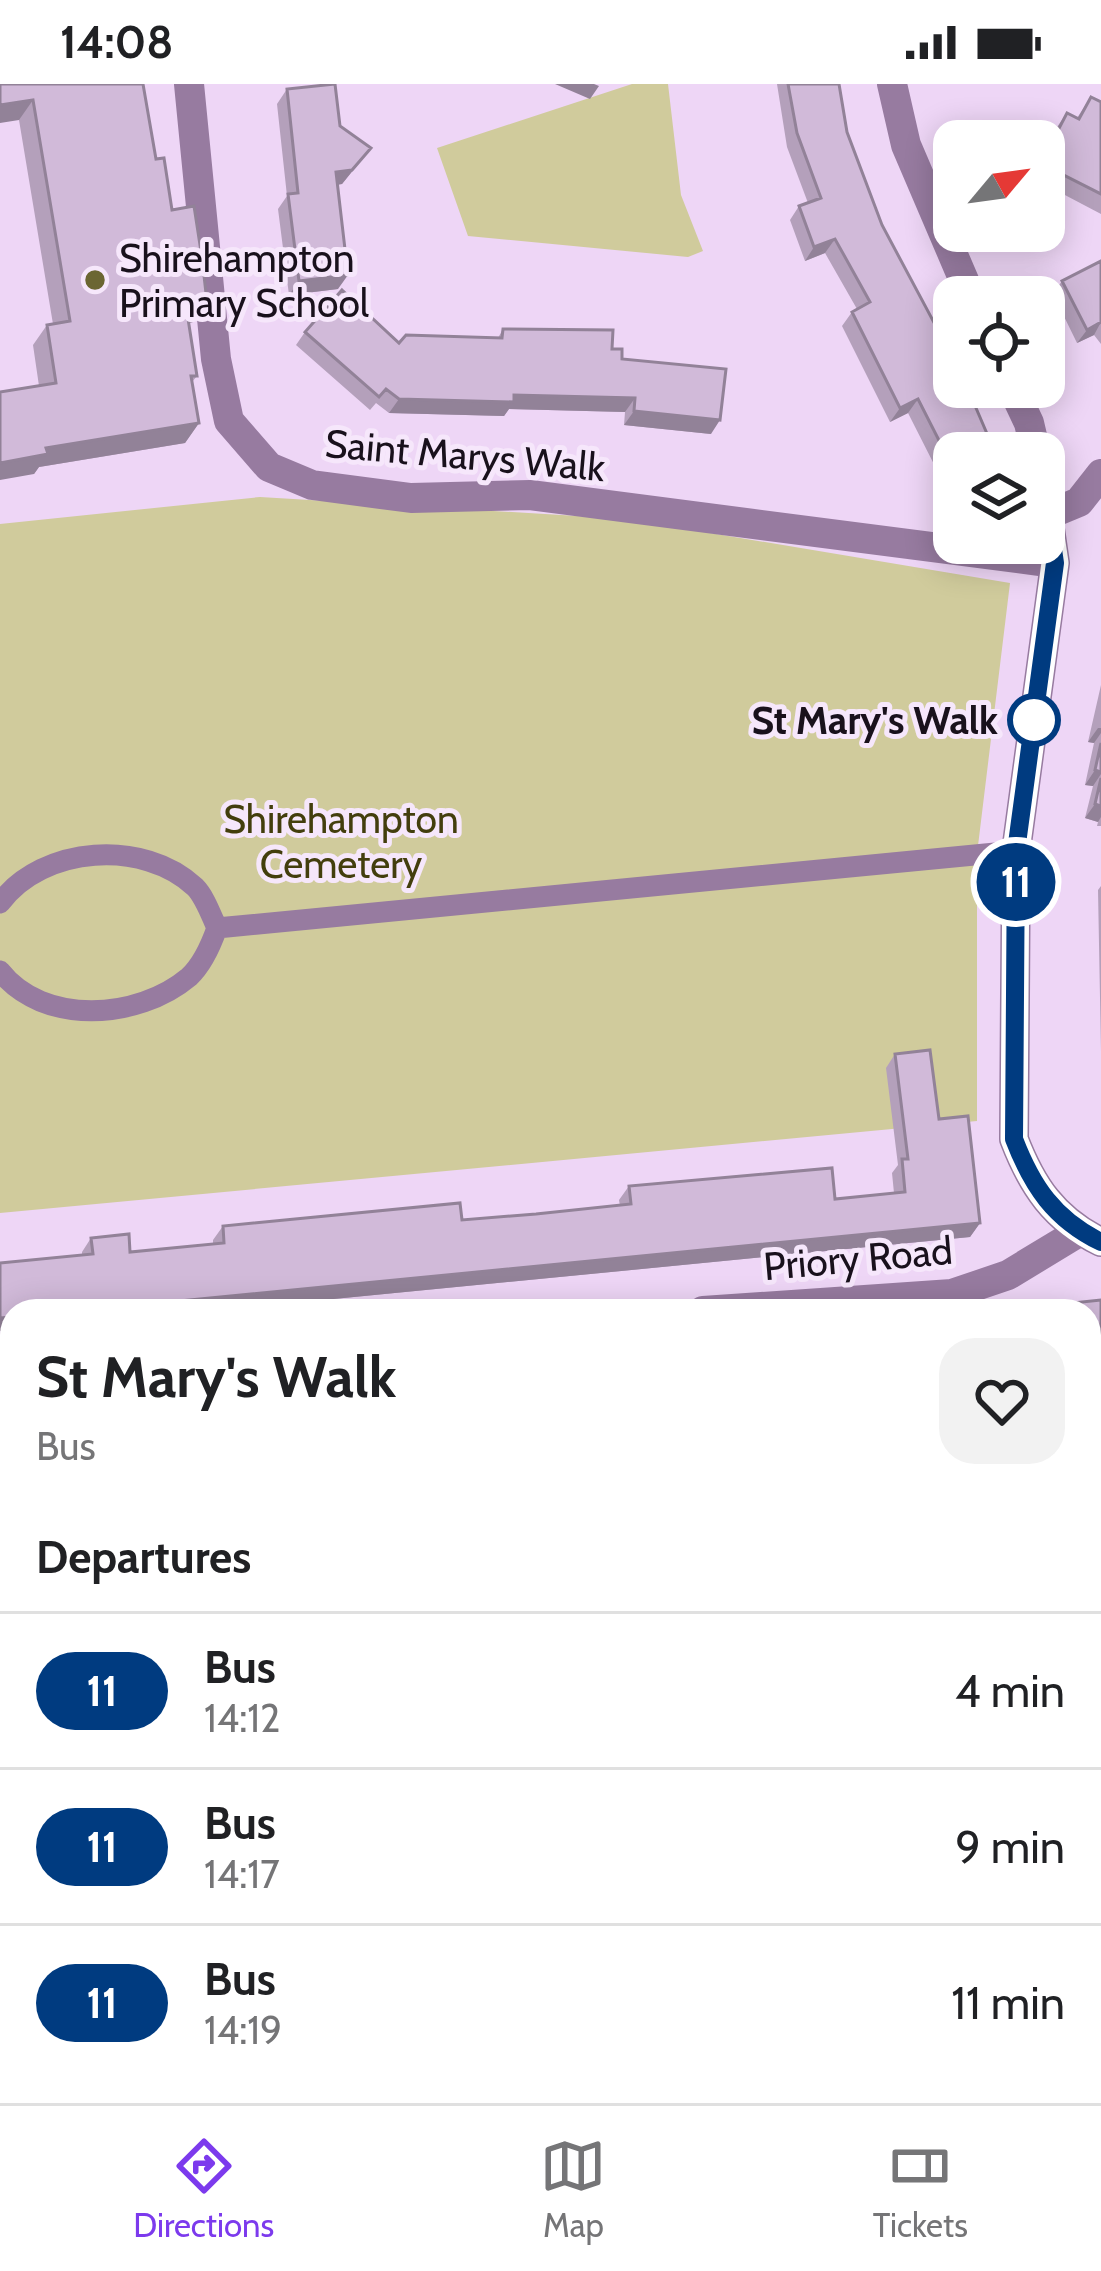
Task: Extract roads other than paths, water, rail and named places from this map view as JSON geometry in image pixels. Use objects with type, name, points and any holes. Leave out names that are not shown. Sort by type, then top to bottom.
[{"type":"street","name":"Saint Marys Walk","points":[[189,84],[225,400],[230,421],[269,467],[312,485],[411,498],[530,495],[933,547]]},
{"type":"street","points":[[892,84],[906,145],[962,276]]},
{"type":"street","points":[[1065,502],[1079,502],[1101,473]]},
{"type":"street","points":[[1055,564],[1016,851],[1014,1139],[1030,1180],[1050,1207],[1090,1237]]},
{"type":"street","name":"Priory Road","points":[[960,1299],[1090,1237]]},
{"type":"lane","points":[[217,928],[1016,851]]},
{"type":"lane","points":[[0,903],[30,878],[58,864],[91,854],[129,856],[170,867],[199,890],[217,928],[190,976],[155,997],[119,1007],[74,1011],[38,1004],[0,971]]},
{"type":"place","name":"Shirehampton Primary School","points":[[95,280]]},
{"type":"place","name":"St Mary's Walk","points":[[1034,720]]},
{"type":"park label","name":"Shirehampton Cemetery","points":[[341,842]]}]
